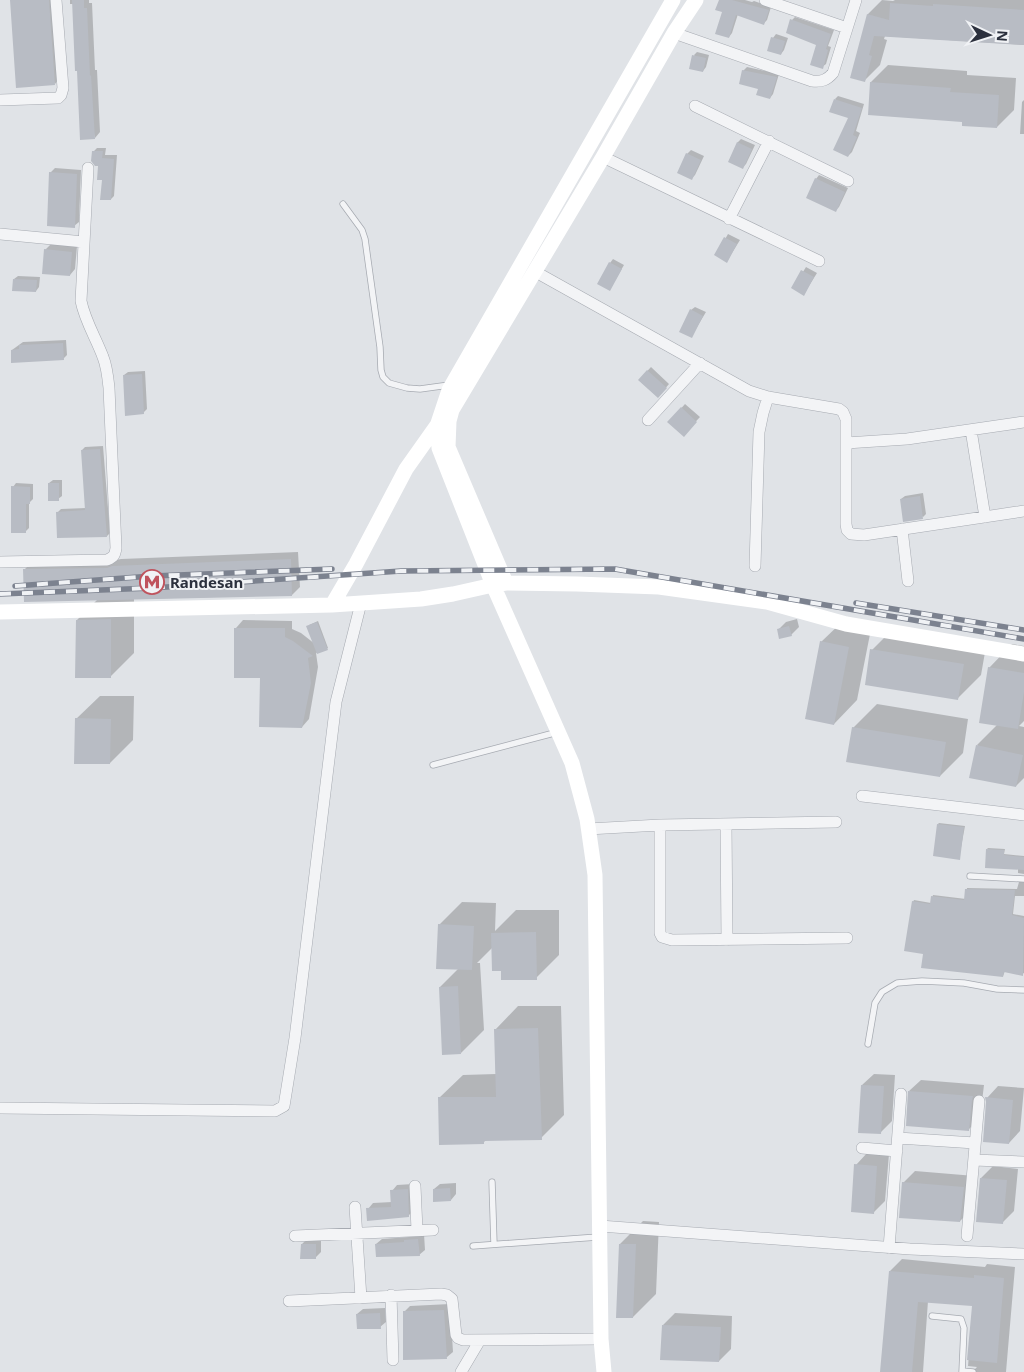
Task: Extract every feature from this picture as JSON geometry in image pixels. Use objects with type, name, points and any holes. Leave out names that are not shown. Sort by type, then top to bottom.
[{"type":"street","points":[[0,100],[58,98],[62,95],[56,0]]},
{"type":"street","points":[[500,584],[439,448],[438,423],[452,385],[673,0]]},
{"type":"street","points":[[604,1372],[601,1339],[595,875],[587,819],[572,764],[448,447],[449,421],[452,410],[603,158],[674,33],[696,0]]},
{"type":"street","points":[[765,0],[848,28]]},
{"type":"street","points":[[674,33],[820,82],[828,79],[833,73],[856,0]]},
{"type":"street","points":[[695,106],[848,181]]},
{"type":"street","points":[[729,219],[768,141]]},
{"type":"street","points":[[603,158],[819,261]]},
{"type":"street","points":[[0,562],[107,560],[115,554],[109,388],[104,358],[84,315],[81,301],[88,168]]},
{"type":"street","points":[[0,234],[84,242]]},
{"type":"street","points":[[534,271],[734,383],[768,397],[839,409],[843,412],[846,419],[847,530],[851,534],[902,529],[1024,511]]},
{"type":"street","points":[[648,420],[700,363]]},
{"type":"street","points":[[756,566],[759,432],[768,397]]},
{"type":"street","points":[[332,605],[406,469],[438,423],[452,410]]},
{"type":"street","points":[[846,443],[907,439],[1024,422]]},
{"type":"street","points":[[971,430],[985,517]]},
{"type":"street","points":[[902,529],[908,581]]},
{"type":"street","points":[[0,612],[332,605],[452,594],[500,584],[659,587],[767,602],[846,624],[1024,654]]},
{"type":"street","points":[[0,1108],[275,1111],[284,1106],[295,1038],[312,885],[336,702],[361,603]]},
{"type":"street","points":[[862,796],[1024,815]]},
{"type":"street","points":[[588,829],[660,825],[836,822]]},
{"type":"street","points":[[726,824],[726,940]]},
{"type":"street","points":[[660,825],[660,933],[662,937],[672,940],[847,938]]},
{"type":"street","points":[[889,1248],[901,1094]]},
{"type":"street","points":[[968,1236],[978,1101]]},
{"type":"street","points":[[898,1138],[975,1144]]},
{"type":"street","points":[[862,1148],[897,1151]]},
{"type":"street","points":[[974,1160],[1024,1162]]},
{"type":"street","points":[[415,1186],[417,1230]]},
{"type":"street","points":[[355,1207],[361,1298]]},
{"type":"street","points":[[295,1236],[433,1230]]},
{"type":"street","points":[[600,1231],[1024,1254]]},
{"type":"street","points":[[289,1301],[447,1294],[452,1300],[456,1335],[463,1340],[601,1339]]},
{"type":"street","points":[[391,1295],[393,1360]]},
{"type":"street","points":[[461,1372],[480,1340]]},
{"type":"lane","points":[[343,204],[362,230],[365,239],[383,377],[389,383],[407,388],[420,389],[452,385]]},
{"type":"lane","points":[[433,765],[558,732]]},
{"type":"lane","points":[[970,876],[1024,879]]},
{"type":"lane","points":[[868,1044],[875,1003],[882,992],[897,983],[922,981],[964,983],[997,989],[1024,990]]},
{"type":"lane","points":[[492,1182],[494,1244]]},
{"type":"lane","points":[[473,1246],[600,1231]]},
{"type":"lane","points":[[932,1316],[961,1319],[964,1328],[962,1372],[973,1372]]},
{"type":"building","points":[[10,0],[49,0],[55,85],[16,88]]},
{"type":"building","points":[[72,0],[84,0],[84,8],[87,8],[95,139],[80,140]]},
{"type":"building","points":[[719,0],[732,0],[769,10],[764,25],[736,15],[729,38],[715,34],[722,12],[715,10]]},
{"type":"building","points":[[890,3],[1024,10],[1024,45],[874,36],[869,55],[872,56],[865,82],[850,78],[867,14],[889,20]]},
{"type":"building","points":[[790,19],[831,34],[826,49],[828,50],[823,69],[810,65],[816,45],[786,33]]},
{"type":"building","points":[[771,37],[785,41],[781,55],[767,51]]},
{"type":"building","points":[[692,55],[706,58],[703,72],[689,69]]},
{"type":"building","points":[[742,70],[777,77],[770,99],[756,95],[758,89],[739,84]]},
{"type":"building","points":[[870,82],[951,88],[950,92],[999,95],[997,128],[962,126],[962,122],[868,115]]},
{"type":"building","points":[[834,99],[862,108],[853,135],[857,137],[848,157],[833,150],[848,118],[829,112]]},
{"type":"building","points":[[737,142],[752,149],[743,169],[728,162]]},
{"type":"building","points":[[92,151],[103,151],[102,158],[114,159],[111,200],[100,200],[102,180],[97,180],[98,166],[95,166],[91,161]]},
{"type":"building","points":[[686,153],[701,160],[692,180],[677,173]]},
{"type":"building","points":[[49,172],[77,174],[75,228],[47,226]]},
{"type":"building","points":[[815,178],[845,192],[836,212],[806,198]]},
{"type":"building","points":[[724,237],[737,244],[727,263],[714,255]]},
{"type":"building","points":[[44,249],[72,252],[70,276],[42,274]]},
{"type":"building","points":[[609,262],[622,269],[610,291],[597,284]]},
{"type":"building","points":[[801,270],[814,277],[804,296],[791,288]]},
{"type":"building","points":[[13,279],[37,280],[36,292],[12,291]]},
{"type":"building","points":[[690,309],[703,316],[692,338],[679,332]]},
{"type":"building","points":[[63,343],[64,360],[11,363],[11,350],[19,349],[19,345]]},
{"type":"building","points":[[647,370],[667,388],[658,398],[638,380]]},
{"type":"building","points":[[142,374],[144,414],[125,416],[123,375]]},
{"type":"building","points":[[681,407],[697,422],[684,437],[667,422]]},
{"type":"building","points":[[100,449],[107,537],[57,538],[56,512],[85,510],[81,450]]},
{"type":"building","points":[[48,483],[59,483],[59,501],[48,501]]},
{"type":"building","points":[[11,486],[30,487],[30,504],[26,504],[26,533],[11,533]]},
{"type":"building","points":[[920,496],[923,519],[903,522],[900,499]]},
{"type":"building","name":"Randesan","points":[[291,559],[292,596],[24,602],[23,569],[107,568],[112,566]]},
{"type":"building","points":[[111,619],[111,678],[75,678],[76,620]]},
{"type":"building","points":[[317,622],[328,650],[317,654],[306,626]]},
{"type":"building","points":[[789,626],[792,636],[779,639],[777,629]]},
{"type":"building","points":[[234,628],[285,628],[285,637],[313,656],[308,658],[311,683],[302,728],[259,727],[260,678],[234,678]]},
{"type":"building","points":[[820,641],[849,647],[834,725],[805,719]]},
{"type":"building","points":[[870,649],[964,664],[958,700],[865,685]]},
{"type":"building","points":[[988,667],[1024,673],[1024,692],[1018,729],[979,723]]},
{"type":"building","points":[[75,718],[111,719],[110,764],[74,764]]},
{"type":"building","points":[[852,727],[946,742],[940,777],[846,762]]},
{"type":"building","points":[[976,745],[1023,755],[1016,787],[969,778]]},
{"type":"building","points":[[937,824],[964,827],[960,860],[933,856]]},
{"type":"building","points":[[986,849],[1004,850],[1004,855],[1024,857],[1024,870],[985,868]]},
{"type":"building","points":[[965,889],[1015,890],[1012,915],[1024,918],[1023,976],[1004,972],[1003,977],[921,968],[923,954],[904,951],[912,901],[930,904],[931,896],[964,900]]},
{"type":"building","points":[[438,924],[474,926],[472,970],[436,969]]},
{"type":"building","points":[[536,932],[537,980],[501,980],[501,971],[492,971],[491,933]]},
{"type":"building","points":[[458,986],[461,1054],[442,1055],[439,987]]},
{"type":"building","points":[[538,1028],[542,1140],[484,1141],[484,1144],[439,1145],[438,1097],[496,1097],[494,1029]]},
{"type":"building","points":[[861,1085],[884,1086],[881,1134],[858,1133]]},
{"type":"building","points":[[908,1091],[973,1096],[969,1131],[906,1126]]},
{"type":"building","points":[[985,1097],[1013,1100],[1009,1144],[983,1142]]},
{"type":"building","points":[[854,1164],[877,1166],[874,1214],[851,1212]]},
{"type":"building","points":[[980,1178],[1007,1180],[1003,1224],[976,1222]]},
{"type":"building","points":[[902,1182],[964,1187],[960,1222],[899,1218]]},
{"type":"building","points":[[450,1188],[451,1201],[433,1202],[433,1189]]},
{"type":"building","points":[[408,1189],[409,1217],[367,1221],[366,1208],[391,1207],[390,1190]]},
{"type":"building","points":[[418,1239],[420,1256],[376,1257],[375,1244]]},
{"type":"building","points":[[301,1244],[316,1244],[316,1259],[300,1259]]},
{"type":"building","points":[[619,1244],[636,1244],[633,1318],[616,1318]]},
{"type":"building","points":[[889,1271],[974,1278],[974,1275],[1004,1278],[997,1363],[967,1360],[972,1306],[918,1302],[912,1372],[880,1372]]},
{"type":"building","points":[[444,1310],[447,1359],[403,1360],[403,1311]]},
{"type":"building","points":[[380,1313],[381,1329],[357,1329],[356,1314]]},
{"type":"building","points":[[662,1325],[721,1327],[719,1362],[660,1360]]},
{"type":"railway","points":[[15,586],[152,576],[332,569]]},
{"type":"railway","points":[[0,594],[152,588],[401,571],[615,569],[1024,639]]},
{"type":"railway","points":[[856,603],[1024,630]]},
{"type":"place","name":"Randesan","points":[[152,582]]}]
